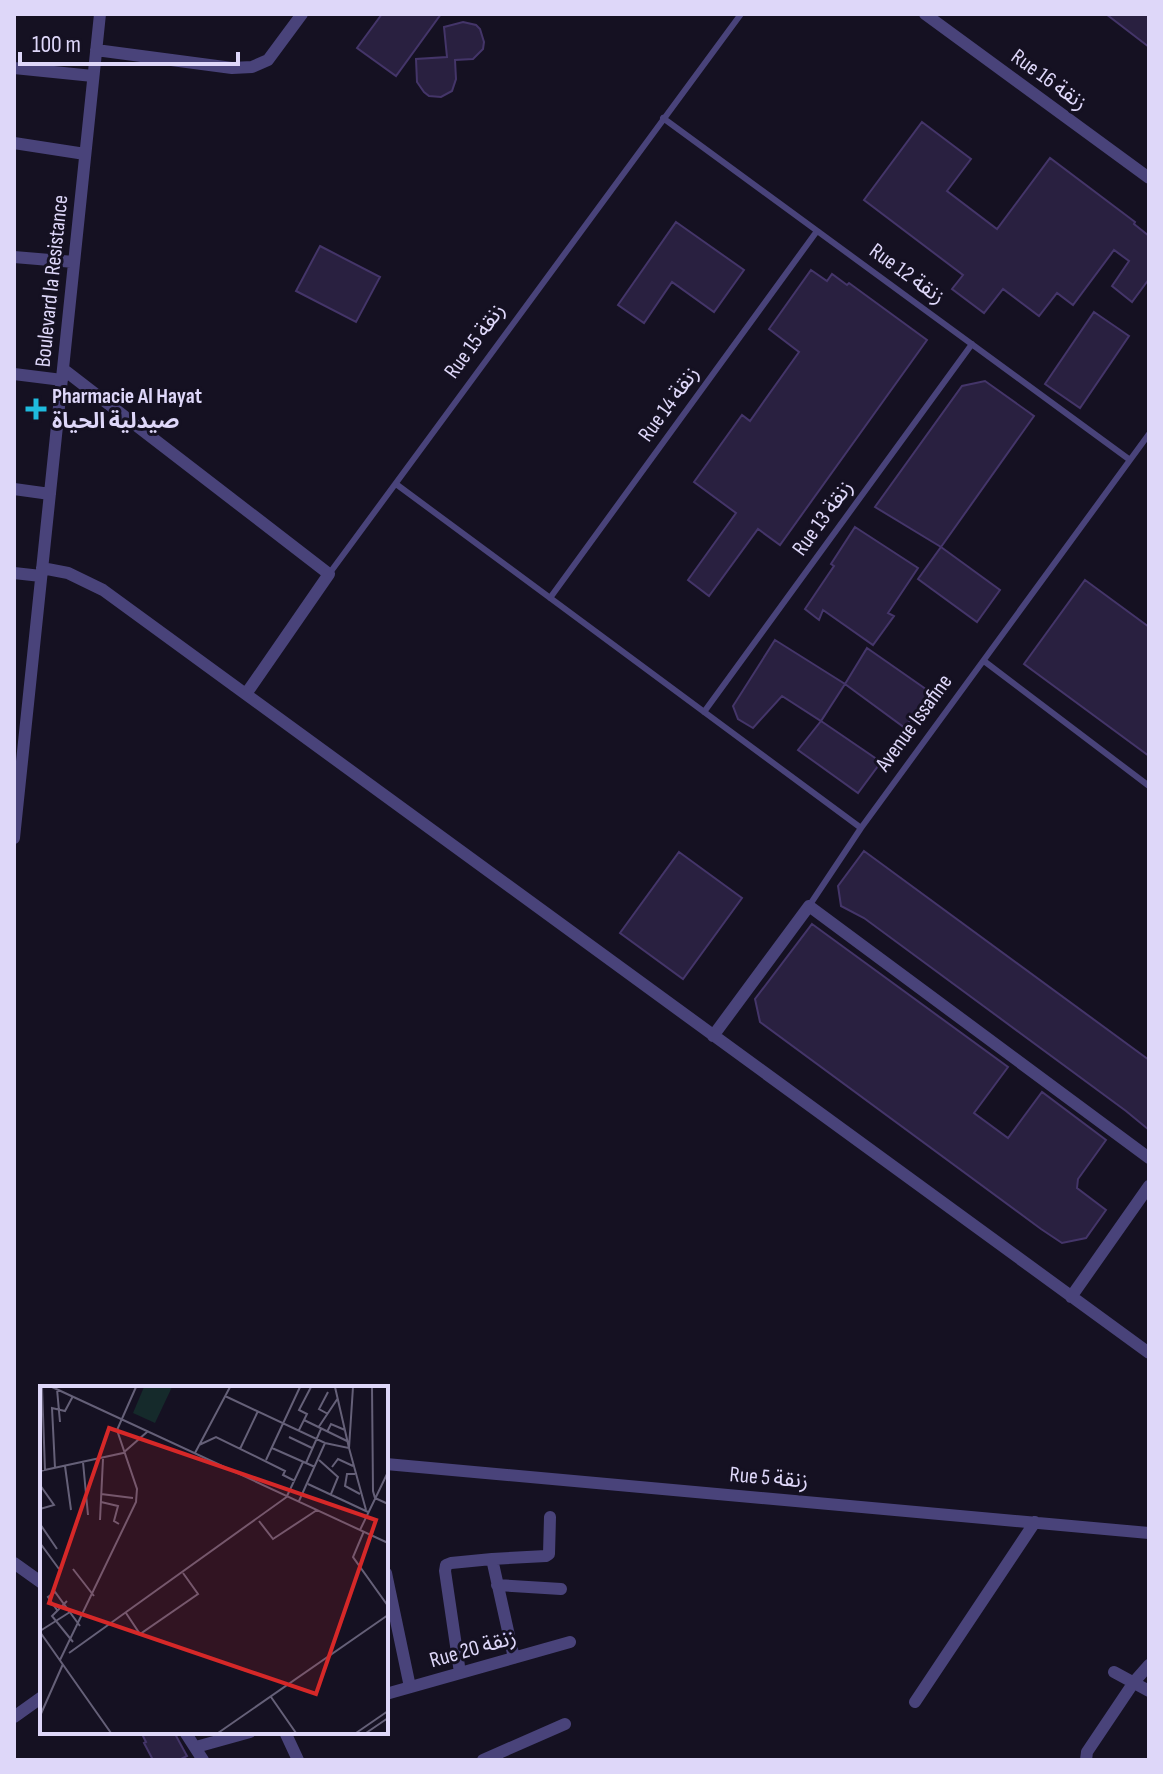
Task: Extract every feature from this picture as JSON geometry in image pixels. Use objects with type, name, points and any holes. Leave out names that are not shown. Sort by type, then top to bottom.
[{"type":"street","name":"Boulevard la Resistance","points":[[14,838],[20,713],[42,572],[100,14]]},
{"type":"street","points":[[96,50],[232,68],[252,67],[268,60],[302,14]]},
{"type":"street","name":"Rue 16 زنقة","points":[[925,14],[1149,178]]},
{"type":"street","points":[[14,68],[93,76]]},
{"type":"street","points":[[14,143],[85,154]]},
{"type":"street","points":[[14,257],[74,262]]},
{"type":"street","points":[[14,374],[62,374],[329,574]]},
{"type":"street","points":[[14,489],[50,494]]},
{"type":"street","points":[[14,573],[55,570],[80,577],[103,590],[1149,1353]]},
{"type":"street","name":"Rue 15 زنقة","points":[[246,694],[329,574]]},
{"type":"street","points":[[809,906],[1149,1158]]},
{"type":"street","name":"Avenue Issafine","points":[[713,1036],[809,906]]},
{"type":"street","points":[[1071,1297],[1149,1186]]},
{"type":"street","name":"Rue 5 زنقة","points":[[388,1464],[1149,1533]]},
{"type":"street","points":[[460,1673],[446,1565],[548,1556],[550,1517]]},
{"type":"street","points":[[915,1702],[1035,1522]]},
{"type":"street","points":[[492,1559],[514,1658]]},
{"type":"street","points":[[14,1563],[40,1582]]},
{"type":"street","points":[[388,1582],[410,1687]]},
{"type":"street","points":[[497,1585],[561,1589]]},
{"type":"street","name":"Rue 20 زنقة","points":[[388,1693],[570,1642]]},
{"type":"street","points":[[1086,1760],[1087,1752],[1149,1665]]},
{"type":"street","points":[[1114,1672],[1149,1691]]},
{"type":"street","points":[[14,1717],[40,1698]]},
{"type":"street","points":[[483,1760],[565,1724]]},
{"type":"street","points":[[186,1734],[199,1756],[246,1734]]},
{"type":"street","points":[[286,1734],[298,1760]]},
{"type":"lane","name":"Rue 15 زنقة","points":[[329,574],[741,14]]},
{"type":"lane","name":"Rue 12 زنقة","points":[[663,118],[1130,460]]},
{"type":"lane","name":"Rue 14 زنقة","points":[[550,598],[817,231]]},
{"type":"lane","name":"Rue 13 زنقة","points":[[704,712],[972,344]]},
{"type":"lane","name":"Avenue Issafine","points":[[809,906],[861,828],[1149,434]]},
{"type":"lane","points":[[396,484],[861,828]]},
{"type":"lane","points":[[984,661],[1149,786]]},
{"type":"building","points":[[382,14],[441,14],[396,76],[357,48]]},
{"type":"building","points":[[1106,14],[1149,14],[1149,47]]},
{"type":"building","points":[[463,22],[480,29],[483,49],[473,59],[455,60],[456,79],[452,91],[441,97],[429,96],[417,82],[416,59],[447,57],[444,27]]},
{"type":"building","points":[[922,122],[971,159],[947,191],[997,229],[1050,158],[1135,222],[1149,236],[1149,279],[1132,302],[1112,286],[1129,261],[1114,250],[1073,305],[1057,293],[1039,316],[1003,289],[984,313],[952,289],[963,275],[864,200]]},
{"type":"building","points":[[676,222],[744,270],[714,312],[672,282],[644,323],[618,305]]},
{"type":"building","points":[[320,246],[380,277],[356,322],[296,291]]},
{"type":"building","points":[[811,270],[827,281],[832,274],[847,285],[849,283],[927,340],[780,545],[758,529],[709,596],[688,580],[736,513],[694,482],[742,415],[750,421],[799,352],[769,329]]},
{"type":"building","points":[[1094,312],[1129,336],[1080,408],[1045,384]]},
{"type":"building","points":[[985,381],[1034,416],[941,547],[875,507],[962,386]]},
{"type":"building","points":[[855,527],[918,568],[888,613],[894,616],[873,645],[823,610],[819,620],[805,609]]},
{"type":"building","points":[[941,547],[1000,590],[977,622],[918,579]]},
{"type":"building","points":[[1085,580],[1149,627],[1149,756],[1024,664]]},
{"type":"building","points":[[775,640],[845,684],[821,721],[782,696],[753,728],[738,719],[733,706]]},
{"type":"building","points":[[867,648],[930,692],[905,728],[845,684]]},
{"type":"building","points":[[821,721],[881,762],[858,793],[798,750]]},
{"type":"building","points":[[864,851],[1149,1060],[1149,1130],[864,918],[841,906],[838,886]]},
{"type":"building","points":[[679,852],[742,898],[683,979],[620,933]]},
{"type":"building","points":[[812,924],[1008,1067],[974,1113],[1008,1138],[1042,1092],[1106,1140],[1078,1179],[1077,1188],[1106,1210],[1086,1238],[1062,1243],[760,1022],[755,999]]},
{"type":"building","points":[[142,1734],[175,1734],[187,1756],[179,1760],[153,1760]]},
{"type":"place","name":"Pharmacie Al Hayat صيدلية الحياة","points":[[36,409]]}]
